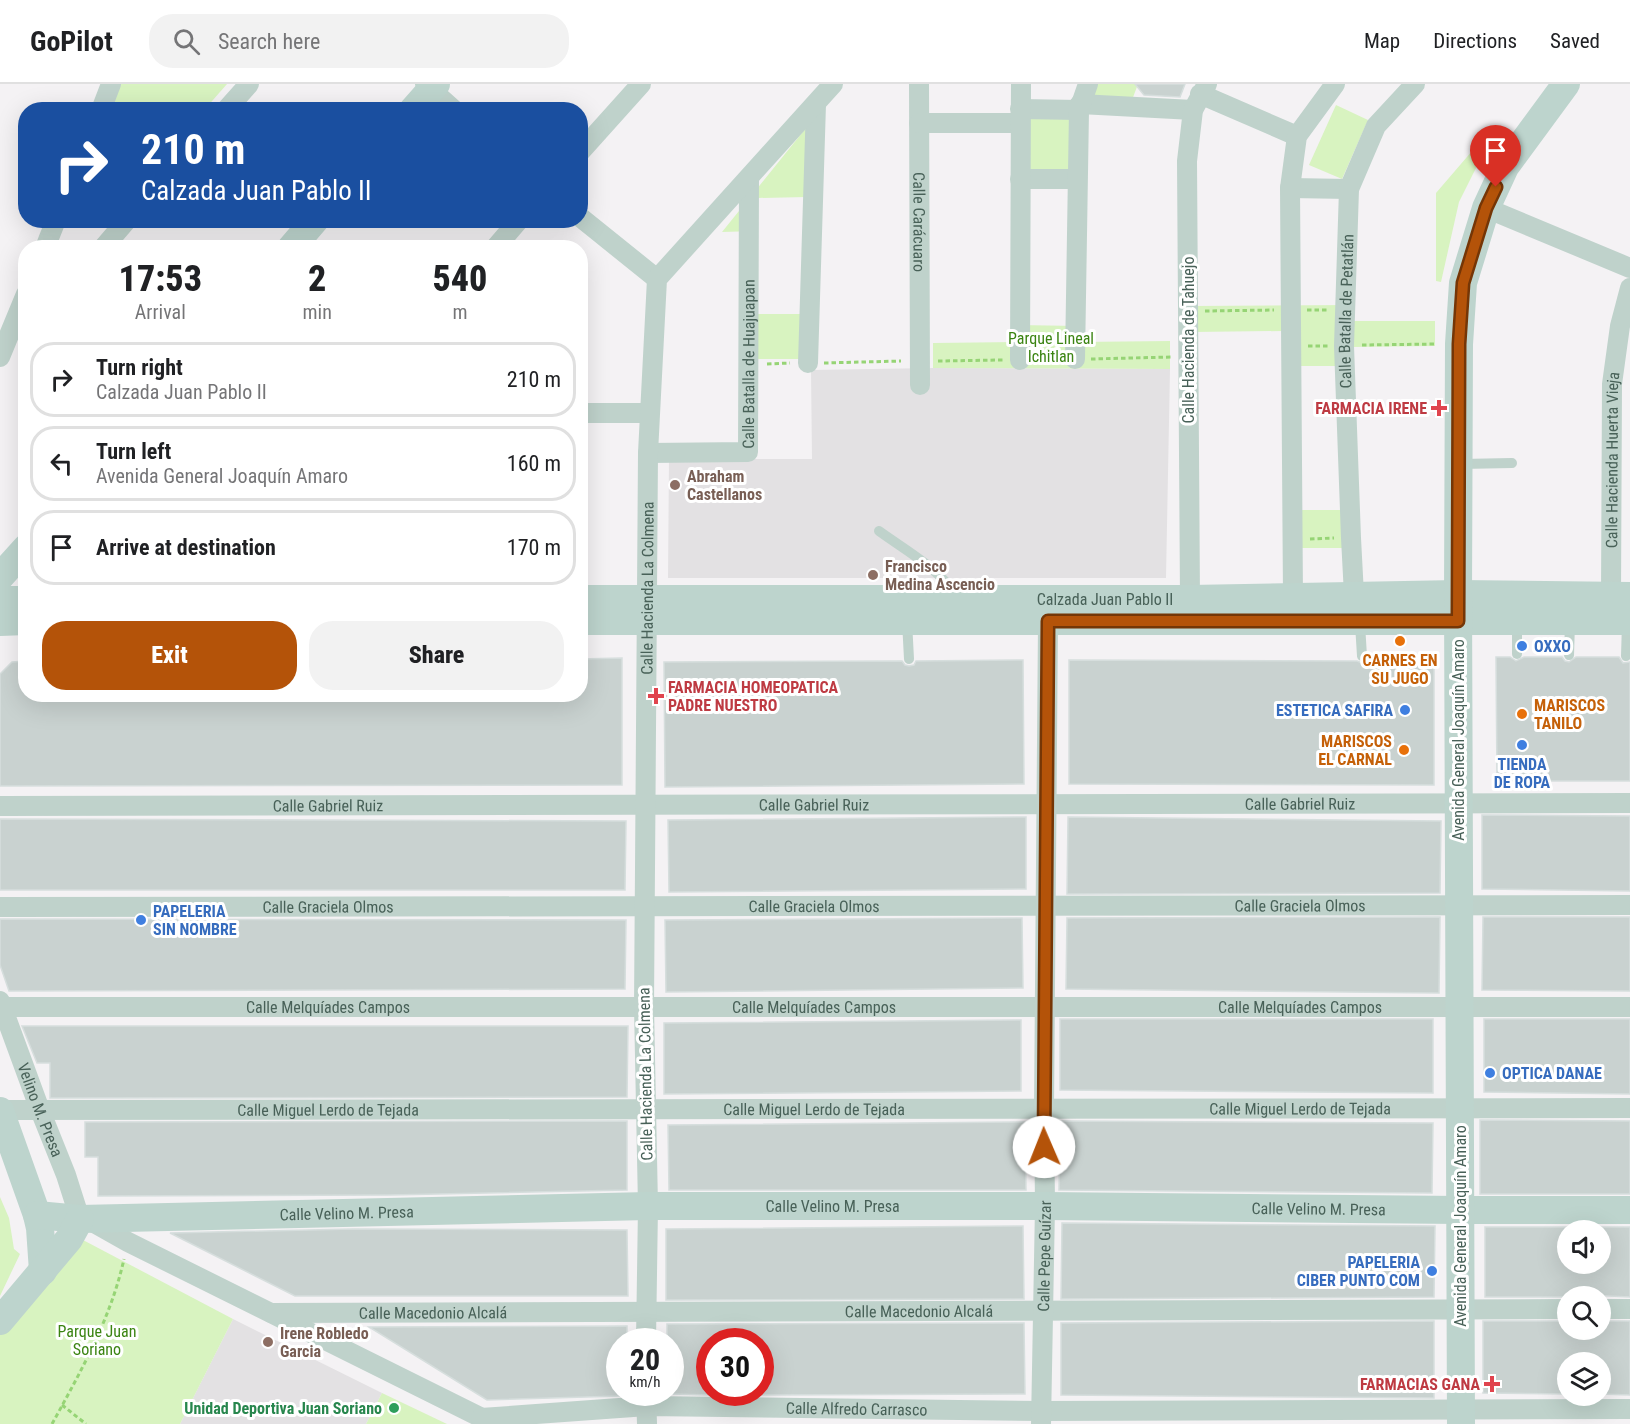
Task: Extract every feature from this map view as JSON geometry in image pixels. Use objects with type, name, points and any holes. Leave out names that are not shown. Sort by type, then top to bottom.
[{"type":"street","points":[[104,102],[111,84]]},
{"type":"street","points":[[233,102],[249,84]]},
{"type":"street","points":[[588,143],[641,84]]},
{"type":"street","points":[[588,223],[657,279],[833,84]]},
{"type":"street","name":"Calle Carácuaro","points":[[919,84],[920,385]]},
{"type":"street","points":[[1020,360],[1021,84]]},
{"type":"street","points":[[1076,359],[1077,179],[1080,107],[1088,84]]},
{"type":"street","points":[[1293,597],[1290,188],[1297,136],[1335,84]]},
{"type":"street","name":"Calle Batalla de Petatlán","points":[[1357,608],[1351,538],[1344,346],[1349,189],[1376,126],[1414,84]]},
{"type":"street","name":"Avenida General Joaquín Amaro","points":[[1461,1417],[1458,464],[1459,344],[1463,283],[1486,208],[1505,167],[1562,85]]},
{"type":"street","points":[[426,92],[442,102]]},
{"type":"street","points":[[919,123],[1020,116],[1201,92],[1297,136]]},
{"type":"street","name":"Calle Hacienda de Tahuejo","points":[[1190,599],[1187,161],[1201,92]]},
{"type":"street","points":[[808,363],[816,104]]},
{"type":"street","name":"Calle Batalla de Huajuapan","points":[[648,453],[748,452],[749,178]]},
{"type":"street","points":[[1020,179],[1077,179]]},
{"type":"street","points":[[1290,188],[1349,189]]},
{"type":"street","points":[[1486,208],[1630,268]]},
{"type":"street","points":[[110,240],[120,228]]},
{"type":"street","points":[[298,240],[308,228]]},
{"type":"street","points":[[502,240],[512,228]]},
{"type":"street","name":"Calle Hacienda La Colmena","points":[[646,1328],[648,1206],[644,1007],[648,453],[657,279]]},
{"type":"street","name":"Calle Hacienda Huerta Vieja","points":[[1624,608],[1612,384],[1620,326],[1630,288]]},
{"type":"street","points":[[0,357],[18,326]]},
{"type":"street","points":[[588,413],[649,413]]},
{"type":"street","points":[[0,577],[18,557]]},
{"type":"street","name":"Calzada Juan Pablo II","points":[[588,620],[647,610],[957,599],[1293,597],[1357,608]]},
{"type":"street","points":[[0,600],[18,600]]},
{"type":"street","name":"Calzada Juan Pablo II","points":[[588,600],[647,610],[907,621],[1048,621],[1357,608],[1624,608]]},
{"type":"street","name":"Calzada Juan Pablo II","points":[[1458,608],[1516,621],[1570,621],[1624,608]]},
{"type":"street","points":[[0,622],[18,621]]},
{"type":"street","name":"Calle Pepe Guízar","points":[[1041,1417],[1045,1206],[1044,1007],[1048,621]]},
{"type":"street","name":"Calle Gabriel Ruiz","points":[[0,806],[1630,803]]},
{"type":"street","name":"Calle Graciela Olmos","points":[[0,907],[1630,905]]},
{"type":"street","name":"Calle Melquíades Campos","points":[[1,1005],[1630,1007]]},
{"type":"street","name":"Velino M. Presa","points":[[1,1005],[83,1218]]},
{"type":"street","name":"Calle Miguel Lerdo de Tejada","points":[[0,1111],[1630,1108]]},
{"type":"street","points":[[0,1111],[37,1215],[43,1270]]},
{"type":"street","name":"Calle Velino M. Presa","points":[[37,1215],[83,1218],[648,1206],[1630,1210]]},
{"type":"street","points":[[0,1321],[69,1239],[83,1218],[488,1421]]},
{"type":"street","name":"Calle Macedonio Alcalá","points":[[271,1313],[1557,1309]]},
{"type":"street","points":[[1611,1309],[1630,1309]]},
{"type":"street","name":"Calle Alfredo Carrasco","points":[[488,1421],[647,1407],[1041,1417],[1461,1417],[1630,1409]]},
{"type":"lane","points":[[1458,464],[1512,463]]},
{"type":"lane","points":[[879,531],[939,575],[957,599]]},
{"type":"lane","points":[[1357,608],[1362,656]]},
{"type":"lane","points":[[1624,608],[1626,656]]},
{"type":"lane","points":[[907,621],[909,660]]},
{"type":"lane","points":[[1516,621],[1517,654]]},
{"type":"lane","points":[[1569,655],[1570,621]]},
{"type":"path","points":[[1291,346],[1459,344]]},
{"type":"path","points":[[748,364],[920,361]]},
{"type":"path","points":[[1292,540],[1351,538]]},
{"type":"path","points":[[52,1424],[90,1355],[114,1296],[128,1242]]},
{"type":"path","points":[[62,1405],[86,1424]]},
{"type":"shaded area","points":[[1170,369],[1166,578],[668,578],[669,459],[812,459],[811,370]]},
{"type":"shaded area","points":[[233,1319],[382,1393],[366,1424],[180,1424]]},
{"type":"green space","points":[[121,84],[227,84],[211,102],[114,102]]},
{"type":"green space","points":[[1092,84],[1138,84],[1132,100],[1087,97]]},
{"type":"green space","points":[[1336,105],[1368,120],[1342,179],[1309,165]]},
{"type":"green space","points":[[1025,113],[1072,114],[1072,175],[1024,175]]},
{"type":"green space","points":[[810,123],[807,197],[757,198],[756,231],[722,232]]},
{"type":"green space","points":[[1485,136],[1490,140],[1459,202],[1441,282],[1436,281],[1436,193]]},
{"type":"green space","points":[[1352,305],[1352,321],[1435,321],[1435,346],[1351,347],[1350,366],[1284,366],[1283,331],[1193,332],[1192,306]]},
{"type":"green space","points":[[756,314],[805,314],[805,359],[756,359]]},
{"type":"green space","name":"Parque Lineal Ichitlan","points":[[1018,325],[1078,326],[1078,342],[1170,341],[1170,369],[933,368],[933,343],[1017,342]]},
{"type":"green space","points":[[1296,510],[1345,510],[1345,548],[1297,548]]},
{"type":"green space","points":[[0,1197],[9,1218],[14,1249],[20,1254],[0,1296]]},
{"type":"green space","name":"Parque Juan Soriano","points":[[83,1240],[233,1319],[180,1424],[0,1424],[0,1329]]},
{"type":"green space","name":"Unidad Deportiva Juan Soriano","points":[[382,1393],[447,1424],[366,1424]]},
{"type":"building","points":[[1135,84],[1185,84],[1180,97],[1144,95]]},
{"type":"building","points":[[1496,657],[1510,657],[1516,661],[1524,657],[1562,657],[1569,662],[1576,657],[1619,657],[1623,663],[1630,662],[1630,781],[1497,781]]},
{"type":"building","points":[[622,658],[622,785],[0,786],[0,674],[12,662],[18,662],[18,702],[588,702],[588,659]]},
{"type":"building","points":[[1023,660],[1024,784],[665,787],[664,662],[902,661],[909,666],[914,665],[916,661]]},
{"type":"building","points":[[1069,660],[1357,661],[1362,663],[1367,661],[1434,661],[1434,785],[1069,784]]},
{"type":"building","points":[[1482,815],[1630,816],[1630,891],[1482,889]]},
{"type":"building","points":[[1026,817],[1026,889],[669,892],[668,820]]},
{"type":"building","points":[[1068,817],[1441,821],[1440,893],[1067,894]]},
{"type":"building","points":[[0,819],[626,821],[625,890],[0,890]]},
{"type":"building","points":[[1440,917],[1439,993],[1066,989],[1067,918]]},
{"type":"building","points":[[1483,917],[1630,917],[1630,991],[1482,990]]},
{"type":"building","points":[[1022,918],[1023,988],[666,992],[665,920]]},
{"type":"building","points":[[0,919],[626,920],[625,989],[9,991],[0,965]]},
{"type":"building","points":[[1060,1019],[1433,1019],[1433,1093],[1060,1090]]},
{"type":"building","points":[[1484,1019],[1630,1019],[1630,1094],[1484,1092]]},
{"type":"building","points":[[1021,1020],[1021,1091],[664,1094],[664,1023]]},
{"type":"building","points":[[22,1026],[628,1026],[627,1097],[50,1098],[50,1063],[37,1063]]},
{"type":"building","points":[[1480,1120],[1630,1121],[1630,1194],[1480,1194]]},
{"type":"building","points":[[627,1121],[627,1190],[390,1195],[98,1196],[98,1157],[85,1157],[85,1122]]},
{"type":"building","points":[[1060,1121],[1433,1123],[1432,1193],[1059,1190]]},
{"type":"building","points":[[1025,1122],[1026,1190],[669,1190],[668,1125]]},
{"type":"building","points":[[1062,1223],[1435,1226],[1434,1297],[1061,1299]]},
{"type":"building","points":[[1023,1226],[1024,1299],[666,1300],[666,1229]]},
{"type":"building","points":[[1485,1227],[1557,1227],[1557,1274],[1611,1274],[1611,1227],[1630,1227],[1630,1297],[1611,1296],[1611,1286],[1557,1286],[1557,1297],[1485,1297]]},
{"type":"building","points":[[353,1229],[627,1230],[628,1296],[295,1296],[170,1233]]},
{"type":"building","points":[[1434,1321],[1434,1398],[1061,1395],[1061,1323]]},
{"type":"building","points":[[1483,1321],[1557,1321],[1557,1340],[1611,1340],[1611,1321],[1630,1321],[1630,1395],[1611,1394],[1611,1352],[1557,1352],[1557,1394],[1483,1393]]},
{"type":"building","points":[[1024,1323],[1025,1394],[774,1395],[774,1328],[696,1328],[696,1395],[684,1394],[684,1328],[667,1328],[667,1324]]},
{"type":"building","points":[[627,1326],[627,1328],[606,1328],[606,1396],[487,1400],[369,1327]]},
{"type":"place","name":"FARMACIA IRENE","points":[[1439,408]]},
{"type":"place","name":"Abraham Castellanos","points":[[675,485]]},
{"type":"place","name":"Francisco Medina Ascencio","points":[[873,575]]},
{"type":"place","name":"CARNES EN SU JUGO","points":[[1400,641]]},
{"type":"place","name":"OXXO","points":[[1522,646]]},
{"type":"place","name":"FARMACIA HOMEOPATICA PADRE NUESTRO","points":[[656,696]]},
{"type":"place","name":"ESTETICA SAFIRA","points":[[1405,710]]},
{"type":"place","name":"MARISCOS TANILO","points":[[1522,714]]},
{"type":"place","name":"TIENDA DE ROPA","points":[[1522,745]]},
{"type":"place","name":"MARISCOS EL CARNAL","points":[[1404,750]]},
{"type":"place","name":"PAPELERIA SIN NOMBRE","points":[[141,920]]},
{"type":"place","name":"OPTICA DANAE","points":[[1490,1073]]},
{"type":"place","name":"PAPELERIA CIBER PUNTO COM","points":[[1432,1271]]},
{"type":"place","name":"Irene Robledo Garcia","points":[[268,1342]]},
{"type":"place","name":"FARMACIAS GANA","points":[[1492,1384]]},
{"type":"place","name":"Unidad Deportiva Juan Soriano","points":[[394,1408]]},
{"type":"route","points":[[1044,1147],[1048,621],[1458,621],[1459,344],[1463,283],[1486,208],[1496,187]]}]
